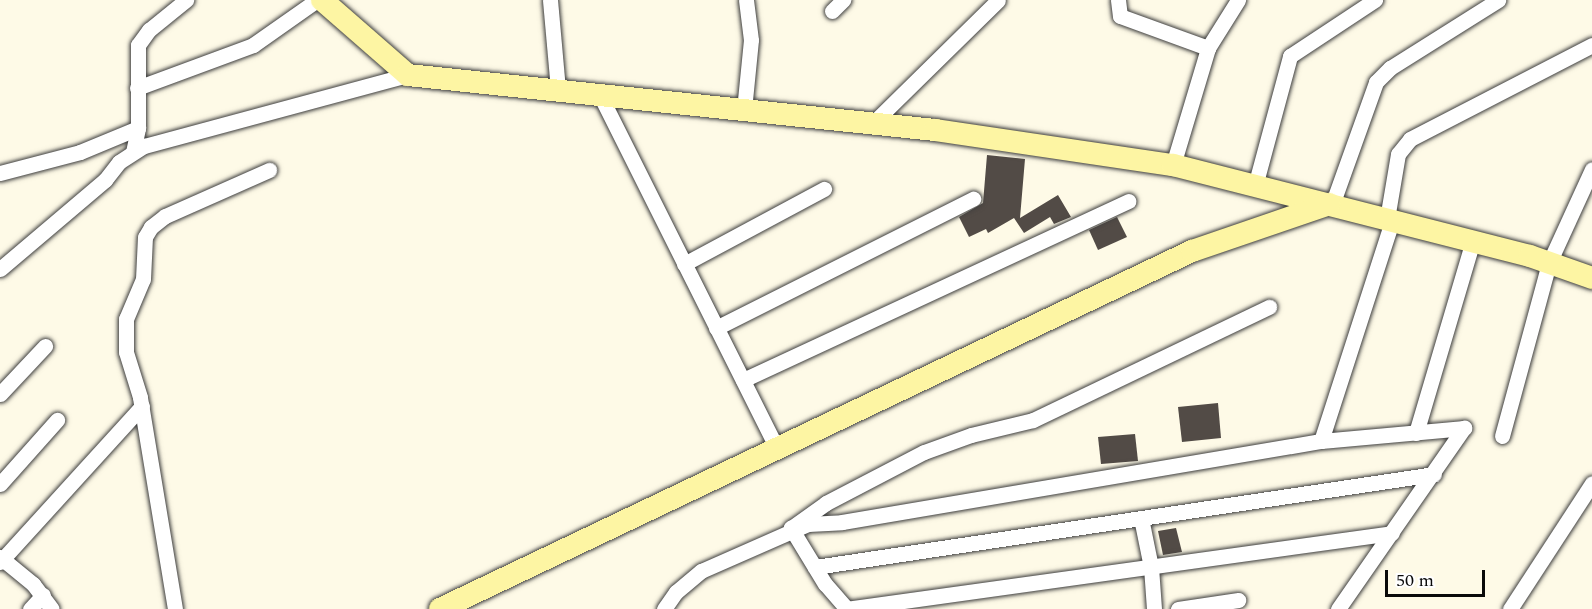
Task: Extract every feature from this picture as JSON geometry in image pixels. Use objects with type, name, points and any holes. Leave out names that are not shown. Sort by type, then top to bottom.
[{"type":"main road","points":[[325,1],[408,75],[873,123],[1173,165],[1473,242],[1549,263],[1592,278]]},
{"type":"main road","points":[[440,609],[776,447],[1192,251],[1330,205]]},
{"type":"street","points":[[133,152],[138,128],[136,62],[141,38],[186,0]]},
{"type":"street","points":[[550,0],[558,90]]},
{"type":"street","points":[[744,110],[751,40],[746,0]]},
{"type":"street","points":[[832,11],[843,0]]},
{"type":"street","points":[[873,123],[998,0]]},
{"type":"street","points":[[1118,0],[1120,16],[1208,48]]},
{"type":"street","points":[[1173,165],[1208,48],[1238,0]]},
{"type":"street","points":[[1255,186],[1290,56],[1375,0]]},
{"type":"street","points":[[1330,205],[1376,82],[1390,68],[1498,0]]},
{"type":"street","points":[[137,88],[253,45],[325,1]]},
{"type":"street","points":[[1322,441],[1389,220],[1398,154],[1410,139],[1592,45]]},
{"type":"street","points":[[0,269],[133,152],[164,139],[408,75]]},
{"type":"street","points":[[600,95],[776,447]]},
{"type":"street","points":[[0,173],[80,152],[138,128]]},
{"type":"street","points":[[1502,436],[1549,263],[1592,169]]},
{"type":"street","points":[[175,609],[142,406],[124,338],[126,319],[143,279],[146,232],[165,216],[269,170]]},
{"type":"street","points":[[684,264],[824,189]]},
{"type":"street","points":[[716,328],[973,199]]},
{"type":"street","points":[[742,380],[1128,201]]},
{"type":"street","points":[[1416,433],[1473,242]]},
{"type":"street","points":[[664,609],[676,592],[695,576],[791,528],[845,491],[924,452],[971,435],[1033,420],[1269,307]]},
{"type":"street","points":[[0,394],[45,346]]},
{"type":"street","points":[[52,609],[43,595],[1,559],[142,406]]},
{"type":"street","points":[[0,484],[57,420]]},
{"type":"street","points":[[791,528],[1322,441],[1464,428],[1338,609]]},
{"type":"street","points":[[815,567],[1434,474]]},
{"type":"street","points":[[1510,609],[1592,483]]},
{"type":"street","points":[[1141,518],[1151,567],[1154,609]]},
{"type":"street","points":[[791,528],[844,607]]},
{"type":"street","points":[[825,609],[932,598],[1392,533]]},
{"type":"street","points":[[30,609],[43,595]]},
{"type":"street","points":[[932,598],[946,609]]},
{"type":"street","points":[[1178,609],[1238,600]]},
{"type":"building","points":[[987,155],[1025,159],[1020,218],[1058,195],[1071,217],[1054,224],[1050,217],[1024,233],[1014,218],[988,233],[986,229],[969,237],[959,217],[983,203]]},
{"type":"building","points":[[1117,217],[1127,237],[1098,250],[1089,230]]},
{"type":"building","points":[[1218,403],[1221,438],[1182,442],[1178,407]]},
{"type":"building","points":[[1135,434],[1138,461],[1101,464],[1098,437]]},
{"type":"building","points":[[1176,528],[1182,552],[1163,555],[1158,531]]}]
